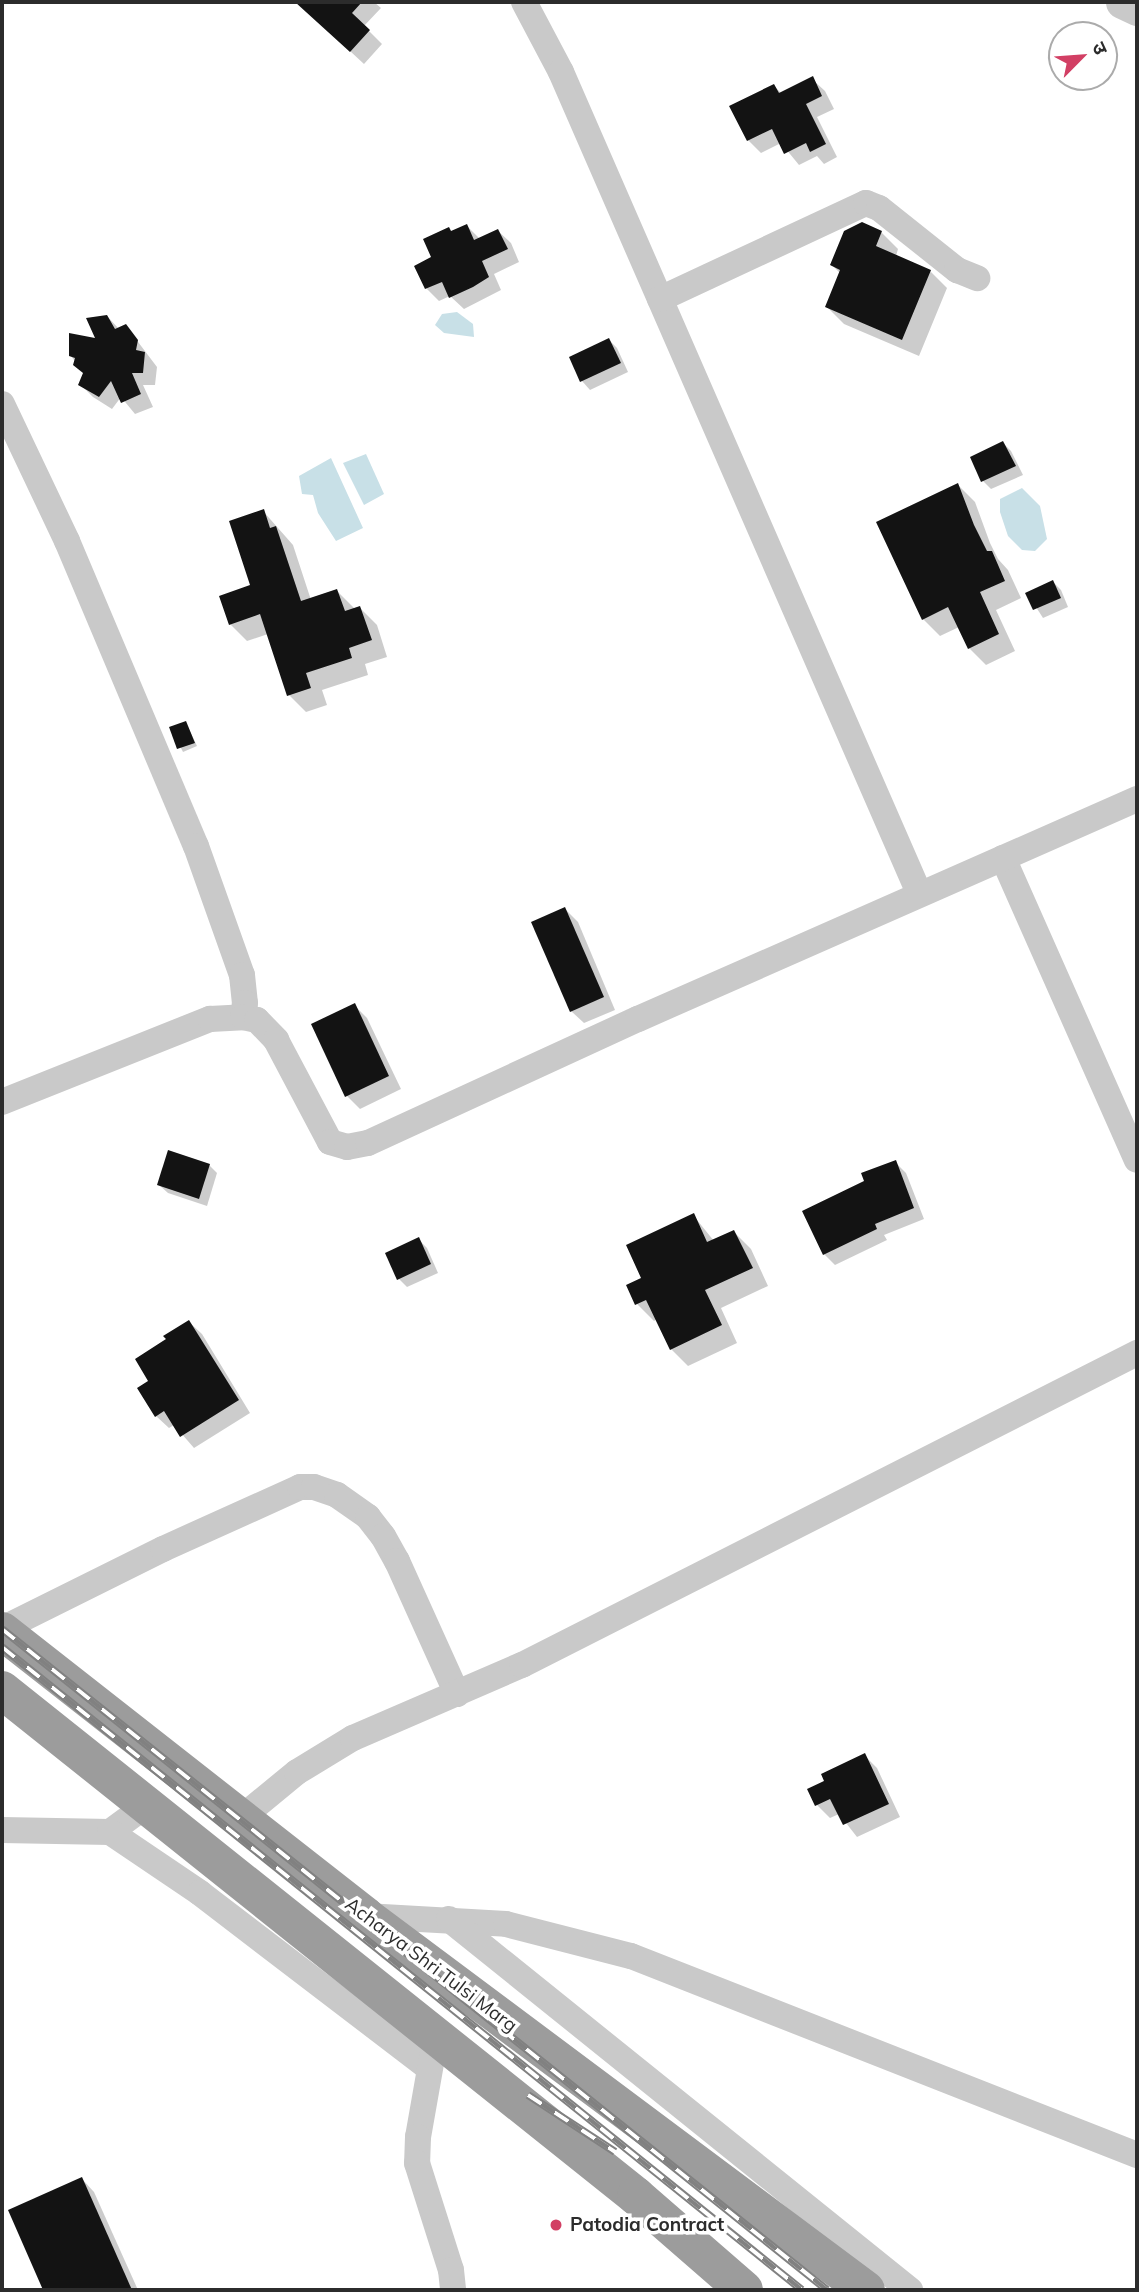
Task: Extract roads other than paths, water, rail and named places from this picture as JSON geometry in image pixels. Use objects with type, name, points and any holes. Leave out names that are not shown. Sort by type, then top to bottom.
[{"type":"highway","name":"Acharya Shri Tulsi Marg","points":[[2,1630],[365,1916],[866,2290]]},
{"type":"highway","points":[[2,1690],[148,1804],[433,2052],[636,2196],[744,2290]]},
{"type":"highway","points":[[148,1804],[170,1762]]},
{"type":"street","points":[[524,2],[561,72],[919,893]]},
{"type":"street","points":[[1122,2],[1137,9]]},
{"type":"street","points":[[660,299],[866,203],[879,208],[957,270],[977,278]]},
{"type":"street","points":[[2,404],[67,541],[195,846],[242,975],[245,1003],[243,1017]]},
{"type":"street","points":[[2,1102],[192,1026],[210,1020],[243,1017],[257,1020],[276,1040],[330,1142],[337,1146],[368,1143],[919,893],[1137,799]]},
{"type":"street","points":[[1003,858],[1137,1160]]},
{"type":"street","points":[[241,1818],[297,1772],[331,1750],[522,1665],[1137,1353]]},
{"type":"street","points":[[2,1630],[163,1549],[300,1488],[314,1487],[337,1495],[347,1502],[368,1517],[383,1536],[457,1694]]},
{"type":"street","points":[[110,1832],[148,1804]]},
{"type":"street","points":[[2,1830],[110,1832],[433,2052],[417,2162],[451,2270],[453,2290]]},
{"type":"street","points":[[365,1916],[506,1924],[631,1956],[1137,2155]]},
{"type":"street","points":[[449,1919],[910,2290]]},
{"type":"water","points":[[457,312],[473,324],[474,337],[444,333],[435,325],[442,314]]},
{"type":"water","points":[[366,454],[384,494],[364,505],[343,463]]},
{"type":"water","points":[[331,458],[363,528],[336,541],[318,513],[313,495],[302,494],[299,476]]},
{"type":"water","points":[[1022,488],[1040,506],[1047,539],[1035,551],[1022,550],[1008,536],[1000,512],[1000,499]]},
{"type":"railway","points":[[2,1629],[827,2290]]},
{"type":"railway","points":[[2,1647],[802,2290]]},
{"type":"railway","points":[[528,2095],[615,2152]]},
{"type":"place","name":"Patodia Contract","points":[[556,2225]]}]
